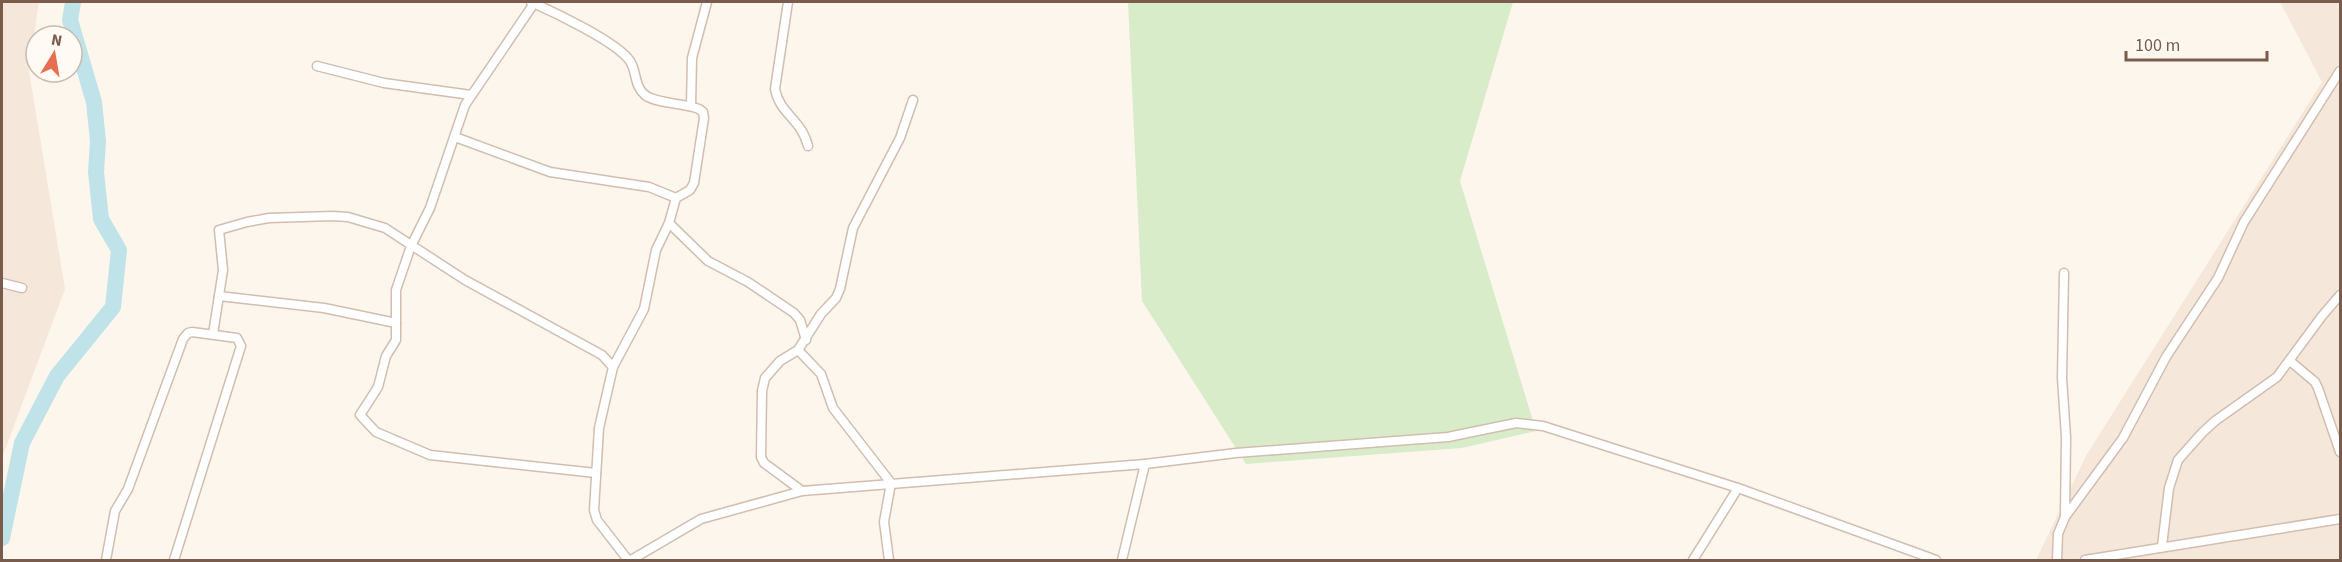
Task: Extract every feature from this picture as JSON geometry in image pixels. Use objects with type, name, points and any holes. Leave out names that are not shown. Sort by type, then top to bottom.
[{"type":"street","points":[[596,473],[430,455],[376,432],[360,415],[378,387],[386,356],[396,340],[396,290],[411,246],[430,208],[465,105],[533,2],[599,37],[623,55],[632,64],[637,84],[644,94],[651,98],[691,106],[702,112],[704,118],[696,171],[690,190],[676,198],[669,223],[656,250],[649,292],[640,318],[614,367],[600,417],[594,510],[597,520],[629,561],[701,519],[802,491],[1145,464],[1236,453],[1448,436],[1526,422],[1738,488],[1936,561]]},
{"type":"street","points":[[691,106],[692,58],[707,2]]},
{"type":"street","points":[[788,2],[775,88],[777,99],[783,109],[800,126],[808,146]]},
{"type":"street","points":[[317,66],[384,83],[471,95]]},
{"type":"street","points":[[2057,561],[2058,534],[2066,517],[2123,438],[2166,357],[2218,278],[2244,222],[2340,71]]},
{"type":"street","points":[[802,491],[764,464],[761,457],[762,391],[765,378],[780,361],[798,350],[821,314],[836,298],[853,228],[900,138],[913,100]]},
{"type":"street","points":[[455,137],[550,172],[649,187],[676,198]]},
{"type":"street","points":[[213,334],[223,270],[219,234],[221,228],[269,218],[348,218],[395,233],[411,246],[465,280],[602,355],[614,367]]},
{"type":"street","points":[[669,223],[708,261],[748,282],[794,313],[800,320],[806,340]]},
{"type":"street","points":[[2064,273],[2062,378],[2066,437],[2066,517]]},
{"type":"street","points":[[2,283],[22,288]]},
{"type":"street","points":[[2162,546],[2169,488],[2178,460],[2202,433],[2233,407],[2270,383],[2290,361],[2340,295]]},
{"type":"street","points":[[219,296],[324,308],[396,323]]},
{"type":"street","points":[[106,561],[115,511],[128,489],[139,453],[174,366],[178,349],[188,333],[237,338],[241,346],[174,561]]},
{"type":"street","points":[[798,350],[821,375],[833,408],[891,483],[884,522],[889,561]]},
{"type":"street","points":[[2290,361],[2315,382],[2340,452]]},
{"type":"street","points":[[1122,561],[1145,464]]},
{"type":"street","points":[[1693,561],[1738,488]]},
{"type":"street","points":[[2085,561],[2162,546],[2340,519]]},
{"type":"shaded area","points":[[2,2],[39,2],[36,24],[24,24],[24,84],[31,84],[65,289],[2,458]]},
{"type":"shaded area","points":[[2280,2],[2340,2],[2340,560],[2036,560],[2087,454],[2322,82]]},
{"type":"green space","points":[[1128,2],[1513,2],[1460,181],[1536,431],[1462,448],[1246,464],[1142,301]]},
{"type":"waterway","points":[[2,538],[22,443],[57,376],[113,307],[119,250],[101,219],[96,172],[98,141],[94,102],[70,20],[73,2]]}]
